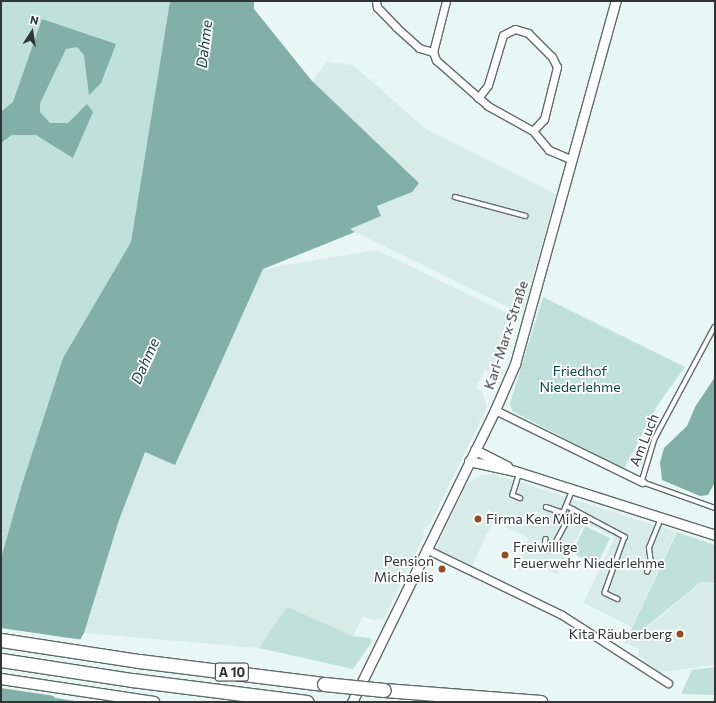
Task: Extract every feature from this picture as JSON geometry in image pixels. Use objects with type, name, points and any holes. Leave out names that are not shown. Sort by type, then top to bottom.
[{"type":"highway","name":"A 10","points":[[1,640],[139,661],[324,684],[541,702]]},
{"type":"highway","name":"A 10","points":[[1,660],[132,680],[307,702]]},
{"type":"main road","points":[[1,679],[154,702]]},
{"type":"street","points":[[376,1],[377,7],[419,48],[433,52]]},
{"type":"street","points":[[446,1],[433,52],[436,60],[478,98],[533,131],[549,150],[572,160]]},
{"type":"street","name":"Karl-Marx-Straße","points":[[352,702],[495,410],[515,364],[616,1]]},
{"type":"street","points":[[478,98],[488,84],[503,35],[515,29],[528,33],[552,57],[557,67],[544,119],[533,131]]},
{"type":"street","name":"Am Luch","points":[[495,410],[642,482]]},
{"type":"street","points":[[475,450],[518,472]]},
{"type":"street","points":[[469,461],[518,472],[715,536]]},
{"type":"street","points":[[426,549],[562,615],[668,683]]},
{"type":"lane","points":[[455,197],[526,216]]},
{"type":"lane","name":"Am Luch","points":[[642,482],[655,439],[715,327]]},
{"type":"lane","points":[[518,472],[514,495],[520,498]]},
{"type":"lane","points":[[642,482],[715,508]]},
{"type":"lane","points":[[546,507],[563,513],[573,490]]},
{"type":"lane","points":[[567,506],[625,537],[605,593],[618,599]]},
{"type":"lane","points":[[546,539],[545,549],[551,551],[573,510]]},
{"type":"lane","points":[[647,572],[651,563],[650,548],[661,518]]},
{"type":"shaded area","points":[[327,62],[353,65],[426,129],[556,194],[522,314],[349,229],[381,216],[377,206],[412,192],[312,81]]},
{"type":"shaded area","points":[[377,250],[515,317],[492,374],[485,370],[476,388],[482,391],[487,407],[429,526],[425,527],[423,532],[424,536],[384,618],[374,620],[363,617],[353,636],[287,608],[259,648],[84,633],[119,520],[145,452],[175,464],[263,269]]},
{"type":"shaded area","points":[[494,474],[676,532],[632,627],[583,603],[615,537],[585,523],[557,574],[521,557],[529,538],[493,521],[471,568],[435,551],[467,483],[482,475]]},
{"type":"shaded area","points":[[701,583],[715,584],[715,665],[660,672],[639,656],[639,649],[627,644]]},
{"type":"green space","points":[[1,1],[170,1],[131,242],[63,358],[23,481],[3,598],[1,627]]},
{"type":"green space","name":"Friedhof Niederlehme","points":[[543,297],[685,367],[657,406],[624,469],[512,411],[510,403]]},
{"type":"green space","points":[[585,526],[610,538],[597,565],[572,553]]},
{"type":"green space","points":[[677,532],[715,545],[715,583],[701,582],[624,645]]},
{"type":"green space","points":[[287,607],[353,636],[371,638],[372,642],[353,669],[259,648]]},
{"type":"green space","points":[[715,667],[715,695],[681,694],[692,670]]},
{"type":"water","name":"Dahme","points":[[170,1],[254,1],[254,9],[312,81],[419,183],[412,192],[377,206],[381,216],[350,229],[355,232],[263,269],[175,465],[145,452],[119,520],[84,633],[80,640],[55,637],[40,682],[55,698],[82,702],[1,702],[2,555],[23,481],[63,358],[131,242]]},
{"type":"water","points":[[42,19],[116,44],[101,83],[89,95],[84,55],[77,47],[66,49],[40,103],[40,112],[50,123],[68,123],[87,104],[93,112],[73,158],[36,135],[12,135],[1,143],[1,112],[13,102]]},
{"type":"water","points":[[715,377],[715,482],[708,495],[700,496],[662,480],[660,463],[664,448],[687,426],[695,407]]},
{"type":"pier","points":[[1,628],[83,640],[80,642],[56,639],[42,682],[55,696],[1,688]]},
{"type":"place","name":"Firma Ken Milde","points":[[478,519]]},
{"type":"place","name":"Freiwillige Feuerwehr Niederlehme","points":[[505,555]]},
{"type":"place","name":"Pension Michaelis","points":[[442,569]]},
{"type":"place","name":"Kita Räuberberg","points":[[680,634]]}]
